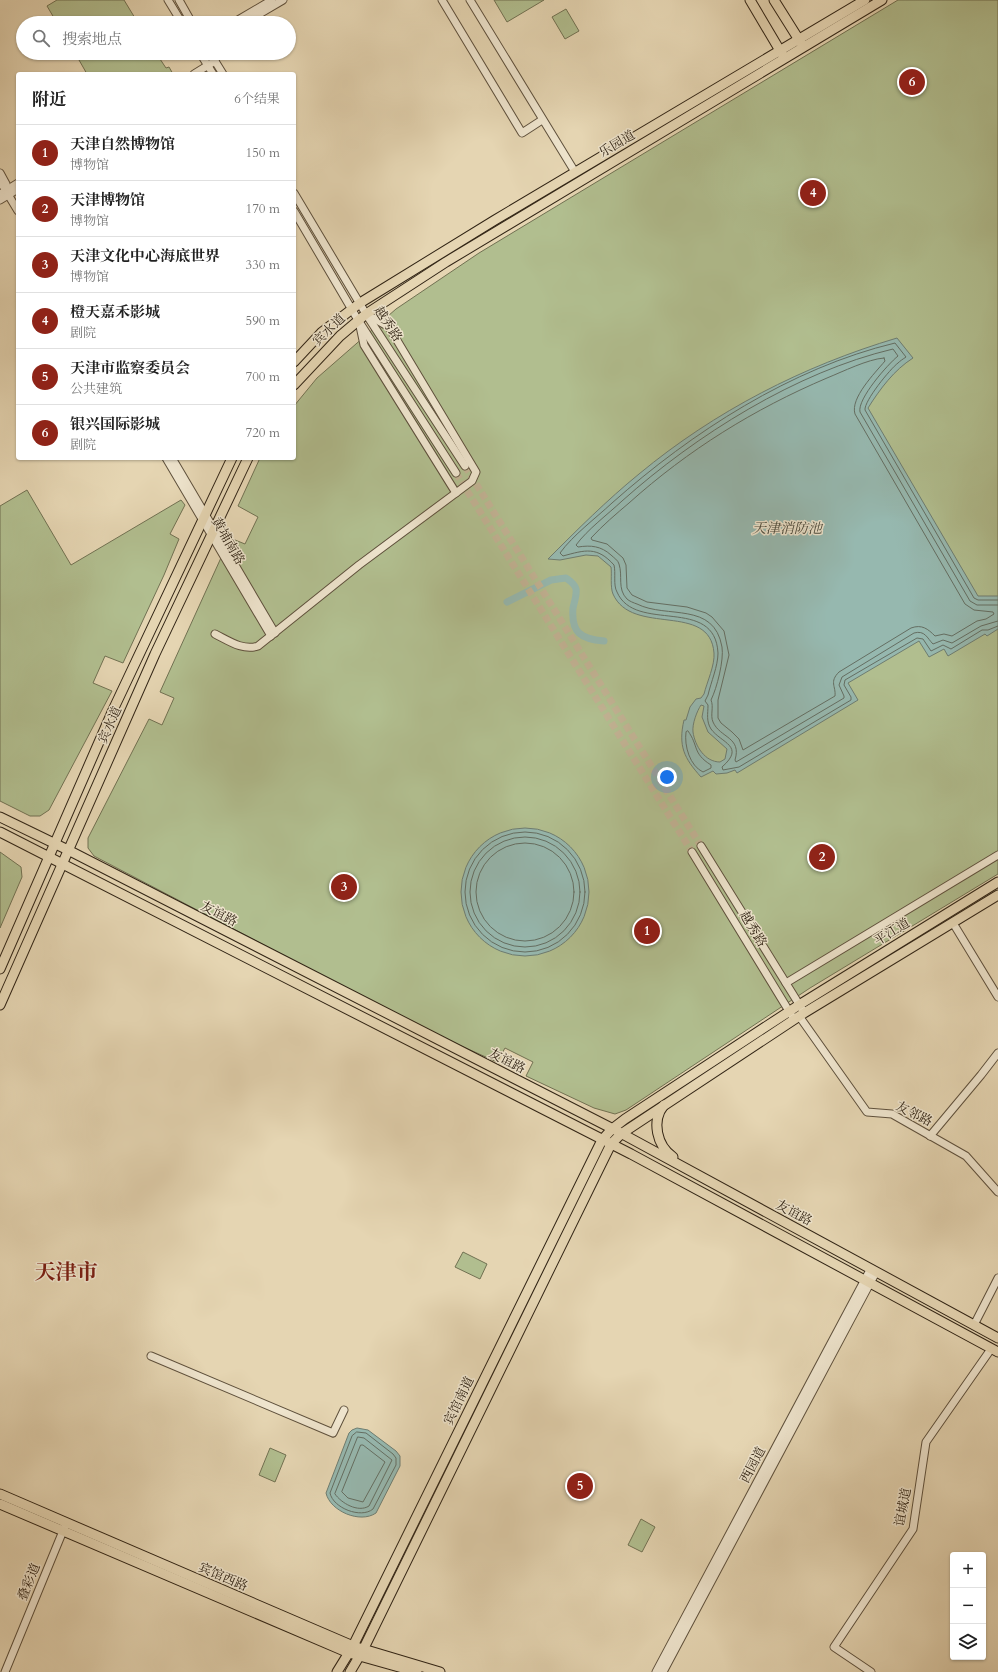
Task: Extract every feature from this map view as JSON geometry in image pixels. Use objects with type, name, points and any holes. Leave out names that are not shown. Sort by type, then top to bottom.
[{"type":"main road","points":[[750,0],[785,59]]},
{"type":"main road","points":[[774,0],[804,48]]},
{"type":"main road","name":"乐园道","points":[[352,309],[575,172],[865,0]]},
{"type":"main road","name":"乐园道","points":[[366,314],[446,262],[882,0]]},
{"type":"main road","points":[[575,172],[581,181]]},
{"type":"main road","name":"宾水道","points":[[296,360],[322,332],[352,309]]},
{"type":"main road","name":"宾水道","points":[[296,383],[340,336],[366,314]]},
{"type":"main road","name":"宾水道","points":[[0,969],[113,710],[231,460]]},
{"type":"main road","name":"宾水道","points":[[0,1005],[62,863],[247,460]]},
{"type":"main road","name":"友谊路","points":[[0,817],[68,850],[612,1129],[998,1338]]},
{"type":"main road","name":"友谊路","points":[[0,832],[611,1144],[995,1351]]},
{"type":"main road","name":"平江道","points":[[797,1013],[998,882]]},
{"type":"main road","name":"平江道","points":[[797,1013],[953,923],[998,895]]},
{"type":"main road","name":"宾馆南道","points":[[337,1672],[351,1650],[602,1140],[612,1129],[797,1013]]},
{"type":"main road","name":"宾馆南道","points":[[350,1672],[361,1653],[611,1144],[621,1134],[797,1013]]},
{"type":"main road","points":[[664,1104],[659,1112],[657,1120],[660,1143],[671,1156],[688,1167],[694,1174]]},
{"type":"main road","name":"宾馆西路","points":[[0,1494],[65,1527],[351,1650],[417,1672]]},
{"type":"main road","name":"宾馆西路","points":[[0,1504],[65,1527]]},
{"type":"main road","name":"宾馆西路","points":[[361,1653],[440,1672]]},
{"type":"street","points":[[168,0],[178,16]]},
{"type":"street","points":[[178,0],[188,16]]},
{"type":"street","points":[[245,16],[272,0]]},
{"type":"street","points":[[256,16],[283,0]]},
{"type":"street","points":[[442,0],[522,133],[542,120]]},
{"type":"street","points":[[470,0],[575,172]]},
{"type":"street","points":[[200,72],[212,68],[206,60]]},
{"type":"street","points":[[0,173],[16,207]]},
{"type":"street","points":[[0,181],[16,201]]},
{"type":"street","points":[[0,200],[9,192]]},
{"type":"street","name":"越秀路","points":[[296,196],[366,314],[466,466]]},
{"type":"street","name":"越秀路","points":[[296,214],[358,320],[456,473]]},
{"type":"street","points":[[216,633],[248,648],[258,646],[272,633],[472,481],[476,472],[389,327],[366,314]]},
{"type":"street","points":[[358,320],[364,345],[456,492]]},
{"type":"street","name":"黄埔南路","points":[[167,460],[205,518]]},
{"type":"street","name":"黄埔南路","points":[[173,460],[272,633]]},
{"type":"street","name":"越秀路","points":[[701,846],[786,983],[797,1013]]},
{"type":"street","name":"越秀路","points":[[692,852],[797,1013]]},
{"type":"street","points":[[786,983],[998,855]]},
{"type":"street","points":[[953,923],[998,997]]},
{"type":"street","name":"友邻路","points":[[797,1013],[867,1112],[892,1114],[966,1156],[998,1192]]},
{"type":"street","points":[[930,1136],[981,1076],[998,1053]]},
{"type":"street","name":"西园道","points":[[656,1672],[873,1271]]},
{"type":"street","points":[[974,1325],[998,1278]]},
{"type":"street","name":"西园道","points":[[663,1672],[867,1282]]},
{"type":"street","name":"谊城道","points":[[871,1672],[834,1647],[913,1529],[926,1442],[995,1351]]},
{"type":"street","points":[[151,1356],[333,1433],[344,1410]]},
{"type":"street","name":"叠彩道","points":[[5,1672],[65,1527]]},
{"type":"green space","points":[[57,0],[124,0],[134,16],[53,16],[47,6]]},
{"type":"green space","points":[[494,0],[544,0],[507,22]]},
{"type":"green space","points":[[898,0],[998,0],[998,874],[810,988],[626,1110],[615,1114],[594,1108],[526,1076],[533,1062],[505,1048],[497,1062],[430,1032],[94,856],[88,848],[88,838],[149,719],[162,725],[174,698],[160,692],[230,538],[245,544],[258,517],[238,506],[259,460],[296,460],[296,404],[317,378],[396,309],[479,253]]},
{"type":"green space","points":[[566,9],[579,31],[565,39],[552,17]]},
{"type":"green space","points":[[79,60],[161,60],[166,68],[169,67],[172,72],[86,72]]},
{"type":"green space","points":[[27,490],[71,565],[181,500],[185,505],[170,534],[179,539],[123,663],[105,656],[93,683],[112,691],[49,810],[40,816],[30,816],[0,801],[0,506]]},
{"type":"green space","points":[[0,852],[21,867],[22,877],[0,928]]},
{"type":"green space","points":[[463,1252],[487,1264],[480,1279],[455,1267]]},
{"type":"green space","points":[[270,1448],[286,1455],[275,1482],[259,1475]]},
{"type":"green space","points":[[641,1519],[655,1527],[642,1552],[628,1545]]},
{"type":"water","name":"天津消防池","points":[[897,338],[913,358],[888,380],[868,408],[978,596],[998,596],[998,629],[987,636],[985,634],[948,656],[944,649],[929,657],[919,641],[848,683],[858,700],[737,773],[735,770],[727,773],[716,774],[713,771],[701,777],[690,764],[684,751],[682,744],[682,729],[690,707],[696,699],[701,698],[704,694],[712,668],[714,653],[709,637],[699,628],[685,623],[636,614],[623,607],[612,591],[611,567],[598,556],[586,555],[560,560],[548,559],[592,515],[627,484],[668,451],[698,430],[761,393],[828,362]],"holes":[[[701,705],[704,706],[702,717],[708,732],[727,749],[725,759],[720,762],[705,756],[698,748],[694,737],[693,725],[695,718]]]},
{"type":"water","points":[[531,828],[544,830],[555,835],[566,842],[575,851],[587,873],[589,892],[587,911],[582,922],[575,933],[566,942],[544,954],[519,956],[506,954],[495,949],[484,942],[475,933],[463,911],[461,886],[463,873],[468,862],[475,851],[484,842],[506,830]]},
{"type":"water","points":[[357,1428],[368,1430],[396,1451],[400,1456],[400,1466],[376,1513],[362,1517],[346,1514],[339,1510],[333,1505],[326,1493],[349,1433]]},
{"type":"waterway","points":[[507,602],[551,580],[566,578],[576,589],[573,608],[573,617],[576,629],[579,633],[589,639],[604,641]]},
{"type":"tunnel","points":[[465,466],[701,846]]},
{"type":"tunnel","points":[[456,473],[692,852]]},
{"type":"place","name":"银兴国际影城","points":[[912,82]]},
{"type":"place","name":"橙天嘉禾影城","points":[[813,193]]},
{"type":"place","name":"天津博物馆","points":[[822,857]]},
{"type":"place","name":"天津文化中心海底世界","points":[[344,887]]},
{"type":"place","name":"天津自然博物馆","points":[[647,931]]},
{"type":"place","name":"天津市监察委员会","points":[[580,1486]]},
{"type":"district","name":"天津市","points":[[66,1272]]}]
